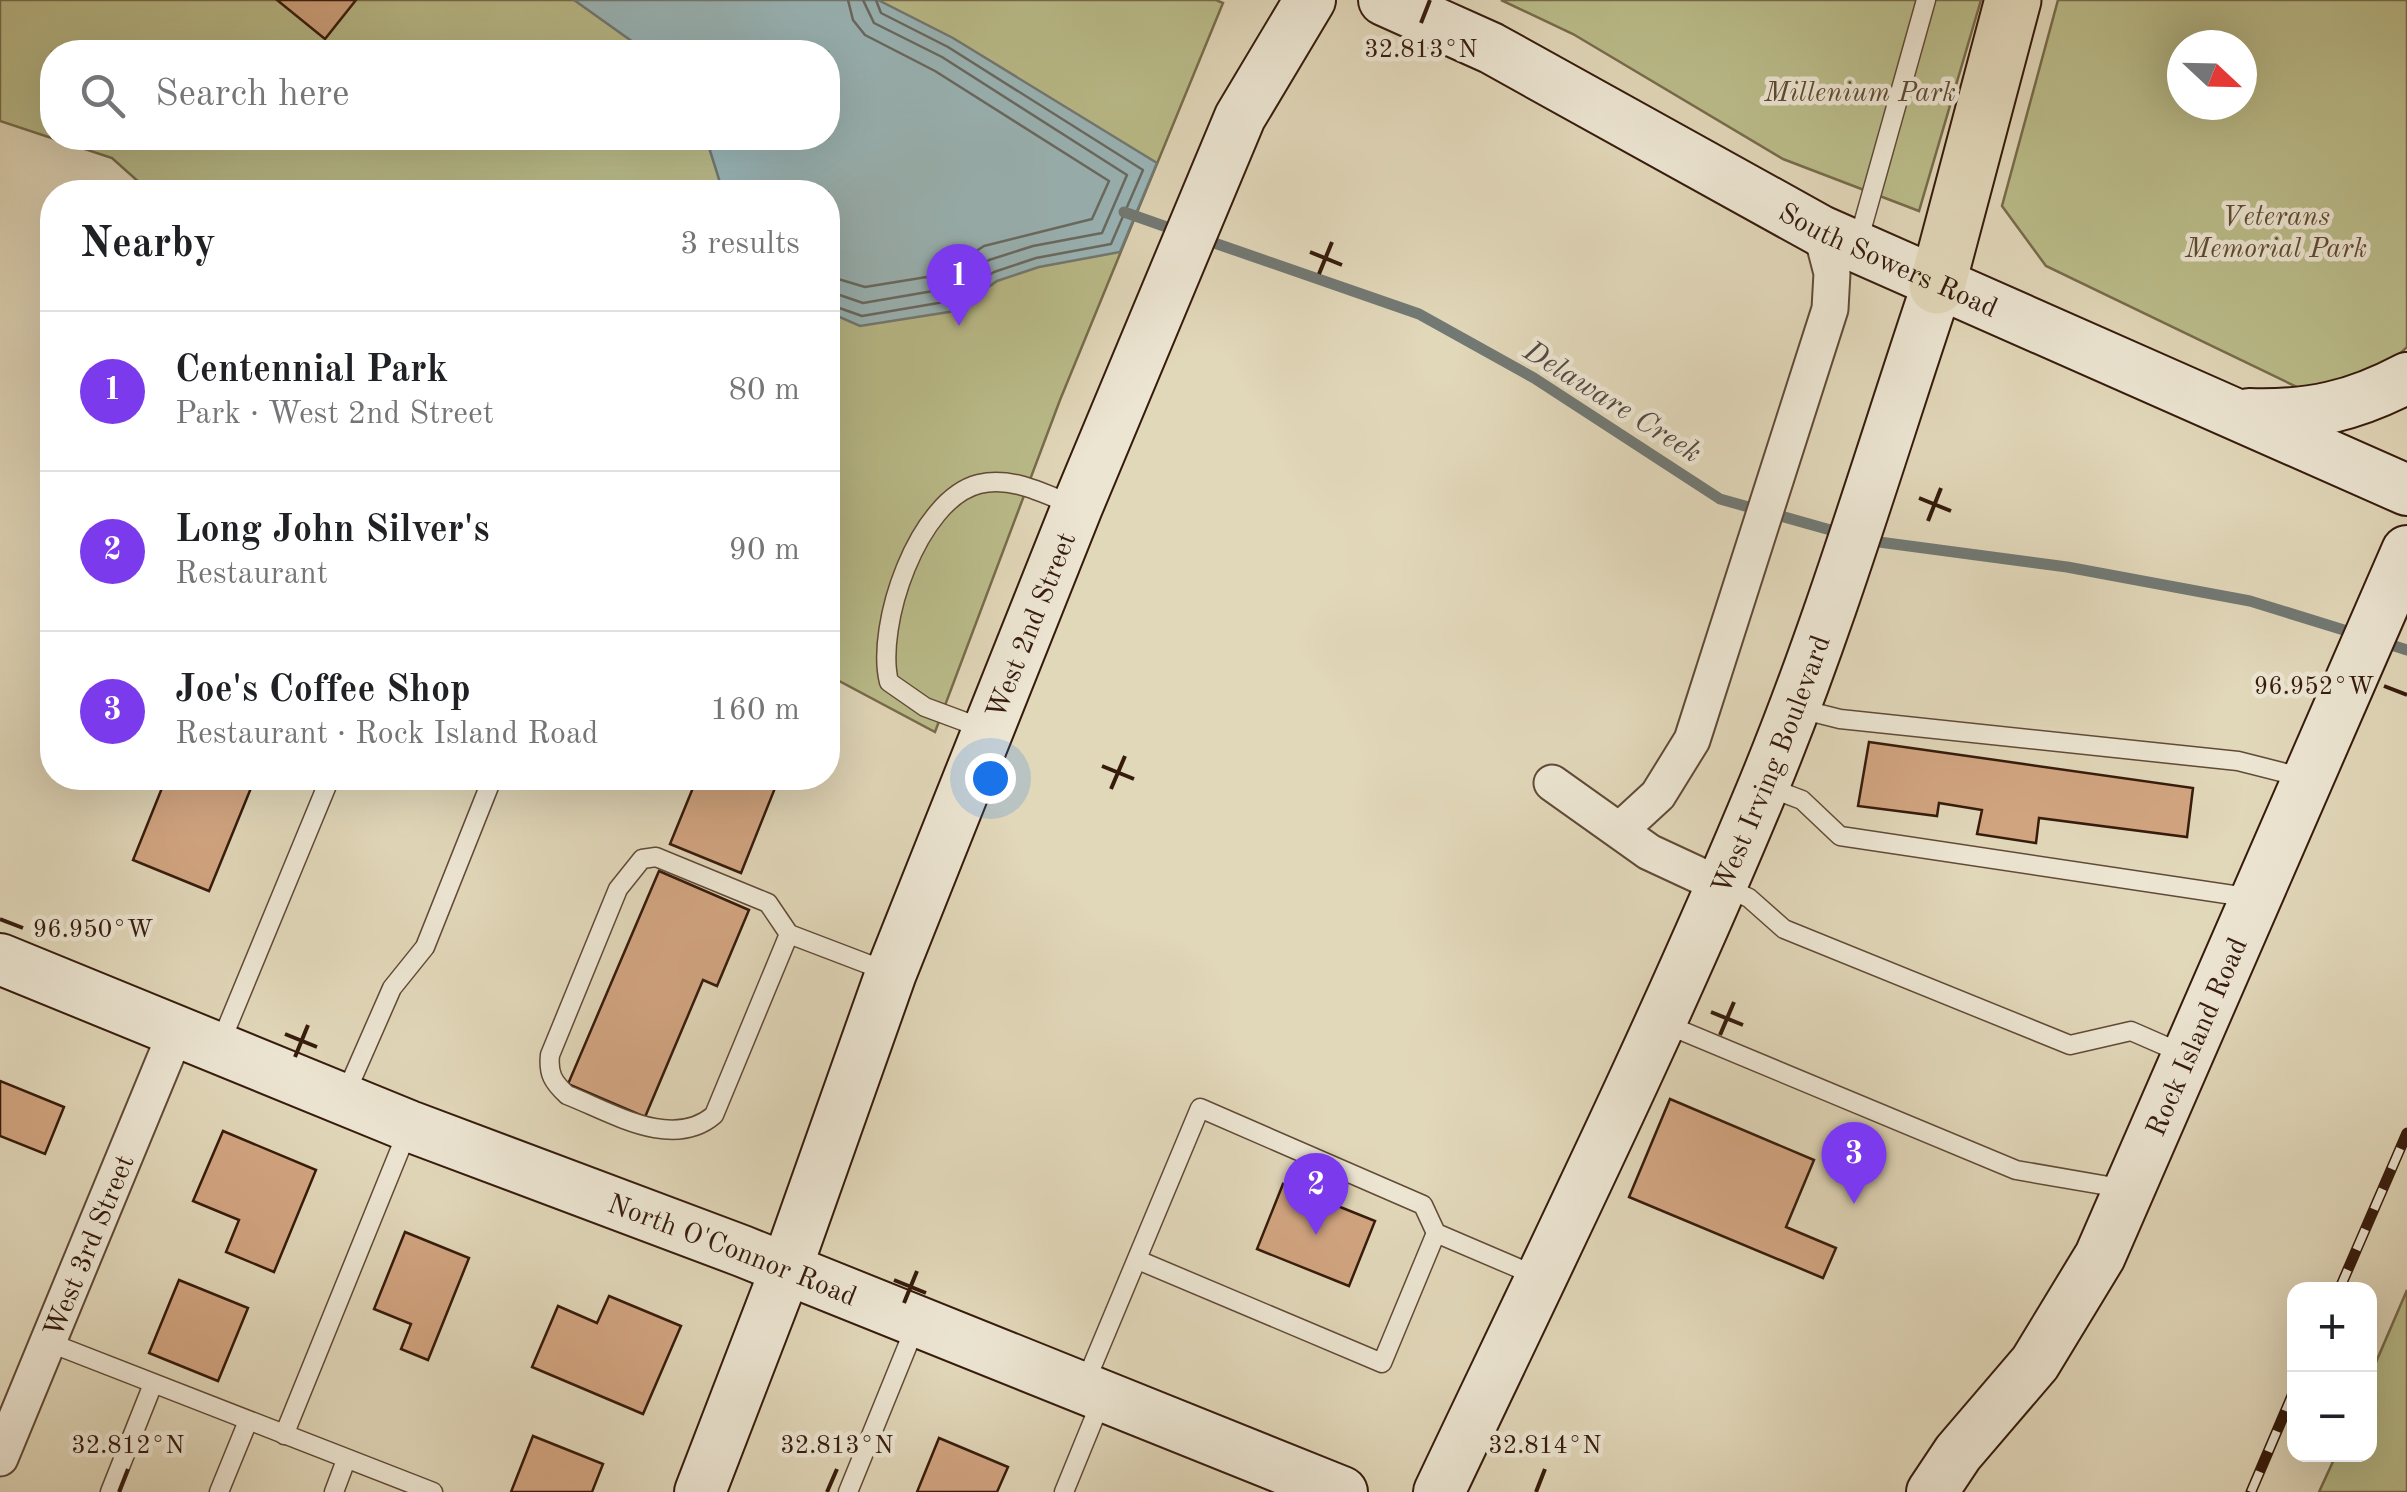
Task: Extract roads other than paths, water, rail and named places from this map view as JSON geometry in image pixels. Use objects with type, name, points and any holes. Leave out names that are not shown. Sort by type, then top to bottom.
[{"type":"main road","name":"West 2nd Street","points":[[700,1492],[786,1269],[891,973],[1077,507],[1240,117],[1310,0]]},
{"type":"main road","name":"South Sowers Road","points":[[1384,0],[1492,48],[1839,239],[1937,286],[2241,414],[2407,490]]},
{"type":"main road","name":"West Irving Boulevard","points":[[1439,1492],[1659,1022],[1764,786],[1937,286],[2013,0]]},
{"type":"main road","points":[[2241,414],[2286,416],[2361,402],[2407,378]]},
{"type":"main road","name":"Rock Island Road","points":[[1932,1492],[1958,1453],[2035,1363],[2100,1256],[2404,558]]},
{"type":"main road","name":"North O'Connor Road","points":[[0,959],[409,1126],[786,1269],[1342,1492]]},
{"type":"street","points":[[1620,830],[1658,795],[1692,740],[1830,309],[1839,239]]},
{"type":"street","points":[[1552,783],[1649,852],[1720,885]]},
{"type":"street","name":"West 3rd Street","points":[[0,1458],[48,1342],[197,1040]]},
{"type":"lane","points":[[1839,239],[1926,0]]},
{"type":"lane","points":[[988,731],[925,707],[889,682],[884,662],[886,628],[898,582],[920,540],[950,502],[974,485],[1012,482],[1077,507]]},
{"type":"lane","points":[[1794,708],[1840,719],[2238,761],[2305,778]]},
{"type":"lane","points":[[1764,786],[1802,800],[1840,836],[2253,898]]},
{"type":"lane","points":[[197,1040],[324,790]]},
{"type":"lane","points":[[343,1099],[392,988],[425,946],[488,790]]},
{"type":"lane","points":[[790,934],[714,1115],[702,1126],[662,1131],[567,1096],[548,1072],[550,1054],[618,890],[642,859],[656,857],[768,903],[790,934],[891,973]]},
{"type":"lane","points":[[1720,885],[1749,898],[1784,928],[2070,1045],[2131,1031],[2190,1056]]},
{"type":"lane","points":[[1659,1022],[2016,1170],[2132,1190]]},
{"type":"lane","points":[[1064,1492],[1092,1394],[1138,1260],[1200,1108],[1424,1205],[1436,1233],[1540,1277]]},
{"type":"lane","points":[[284,1435],[409,1126]]},
{"type":"lane","points":[[1138,1260],[1382,1363],[1436,1233]]},
{"type":"lane","points":[[848,1492],[916,1324]]},
{"type":"lane","points":[[48,1342],[433,1492]]},
{"type":"lane","points":[[110,1492],[154,1384]]},
{"type":"lane","points":[[219,1492],[248,1420]]},
{"type":"lane","points":[[334,1492],[346,1460]]},
{"type":"water","points":[[574,0],[878,0],[953,38],[1157,163],[1120,252],[1039,267],[997,281],[955,311],[860,326],[840,317],[840,180],[719,180],[710,150],[840,150],[840,40],[630,40]]},
{"type":"waterway","name":"Delaware Creek","points":[[1124,212],[1178,231]]},
{"type":"waterway","name":"Delaware Creek","points":[[1200,238],[1419,314],[1534,378],[1720,499],[1841,533]]},
{"type":"waterway","name":"Delaware Creek","points":[[1864,540],[2067,567],[2250,601],[2360,635]]},
{"type":"waterway","name":"Delaware Creek","points":[[2382,642],[2407,650]]},
{"type":"railway","points":[[2342,1282],[2407,1133]]},
{"type":"railway","points":[[2251,1492],[2287,1407]]},
{"type":"place","name":"Centennial Park","points":[[959,326]]},
{"type":"place","name":"Joe's Coffee Shop","points":[[1854,1204]]},
{"type":"place","name":"Long John Silver's","points":[[1316,1235]]},
{"type":"park label","name":"Millenium Park","points":[[1860,91]]},
{"type":"park label","name":"Veterans Memorial Park","points":[[2276,231]]}]
